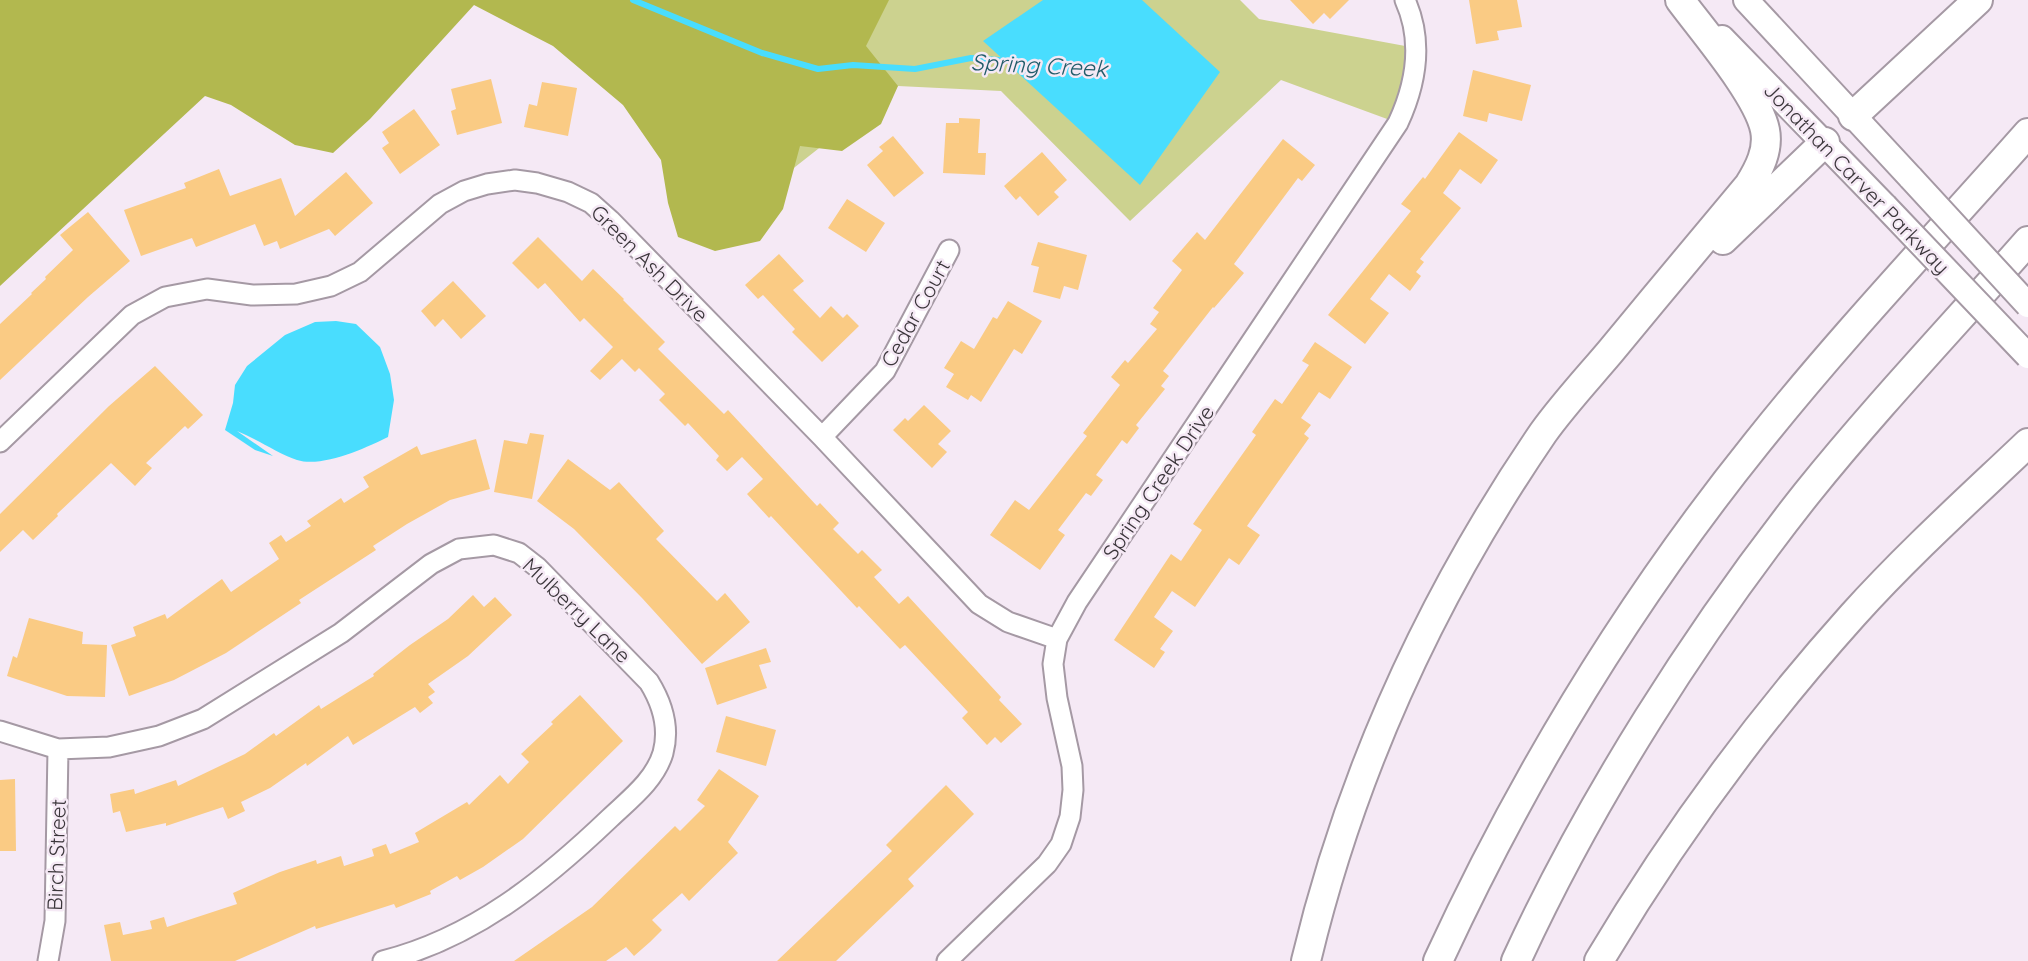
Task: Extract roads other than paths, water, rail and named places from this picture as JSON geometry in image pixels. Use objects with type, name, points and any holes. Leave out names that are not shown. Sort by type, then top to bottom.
[{"type":"highway","points":[[1306,961],[1335,852],[1359,782],[1414,654],[1483,525],[1545,431],[1749,185],[1762,165],[1766,132],[1757,105],[1680,0]]},
{"type":"highway","points":[[1853,116],[1978,0]]},
{"type":"highway","points":[[1438,961],[1485,864],[1546,751],[1643,599],[1700,516],[1810,379],[2028,133]]},
{"type":"highway","points":[[1602,361],[1693,268],[1825,142]]},
{"type":"highway","points":[[1516,961],[1607,789],[1708,629],[1807,494],[1859,431],[2028,242]]},
{"type":"highway","points":[[1598,961],[1662,860],[1704,801],[1801,676],[1896,569],[2028,443]]},
{"type":"main road","name":"Jonathan Carver Parkway","points":[[1686,0],[2028,356]]},
{"type":"main road","name":"Jonathan Carver Parkway","points":[[1746,0],[2028,305]]},
{"type":"main road","points":[[1825,142],[1853,116]]},
{"type":"street","name":"Spring Creek Drive","points":[[947,961],[1047,864],[1061,844],[1070,817],[1073,790],[1072,766],[1057,698],[1053,664],[1057,639],[1077,602],[1398,124],[1410,97],[1416,72],[1415,26],[1405,0]]},
{"type":"street","name":"Green Ash Drive","points":[[0,442],[132,315],[165,297],[207,289],[252,295],[296,295],[331,286],[360,272],[440,204],[464,191],[515,180],[537,183],[568,192],[591,203],[610,220],[822,437],[979,604],[1008,622],[1057,639]]},
{"type":"street","name":"Cedar Court","points":[[822,437],[885,371],[949,250]]},
{"type":"street","name":"Mulberry Lane","points":[[0,731],[58,749],[109,747],[159,736],[204,719],[341,633],[431,564],[459,549],[494,545],[519,554],[537,567],[649,682],[661,701],[665,724],[663,752],[648,781],[570,857],[508,905],[462,932],[406,955],[383,961]]},
{"type":"street","name":"Birch Street","points":[[48,961],[55,922],[58,749]]},
{"type":"water","points":[[1043,0],[1142,0],[1220,72],[1140,185],[983,41]]},
{"type":"water","points":[[315,322],[356,324],[380,347],[390,374],[394,400],[388,437],[344,456],[307,462],[290,457],[237,431],[273,456],[255,450],[225,430],[235,385],[247,366],[285,335]]},
{"type":"waterway","name":"Spring Creek","points":[[633,0],[762,53],[818,69],[853,65],[915,69],[971,58],[1013,61]]}]
